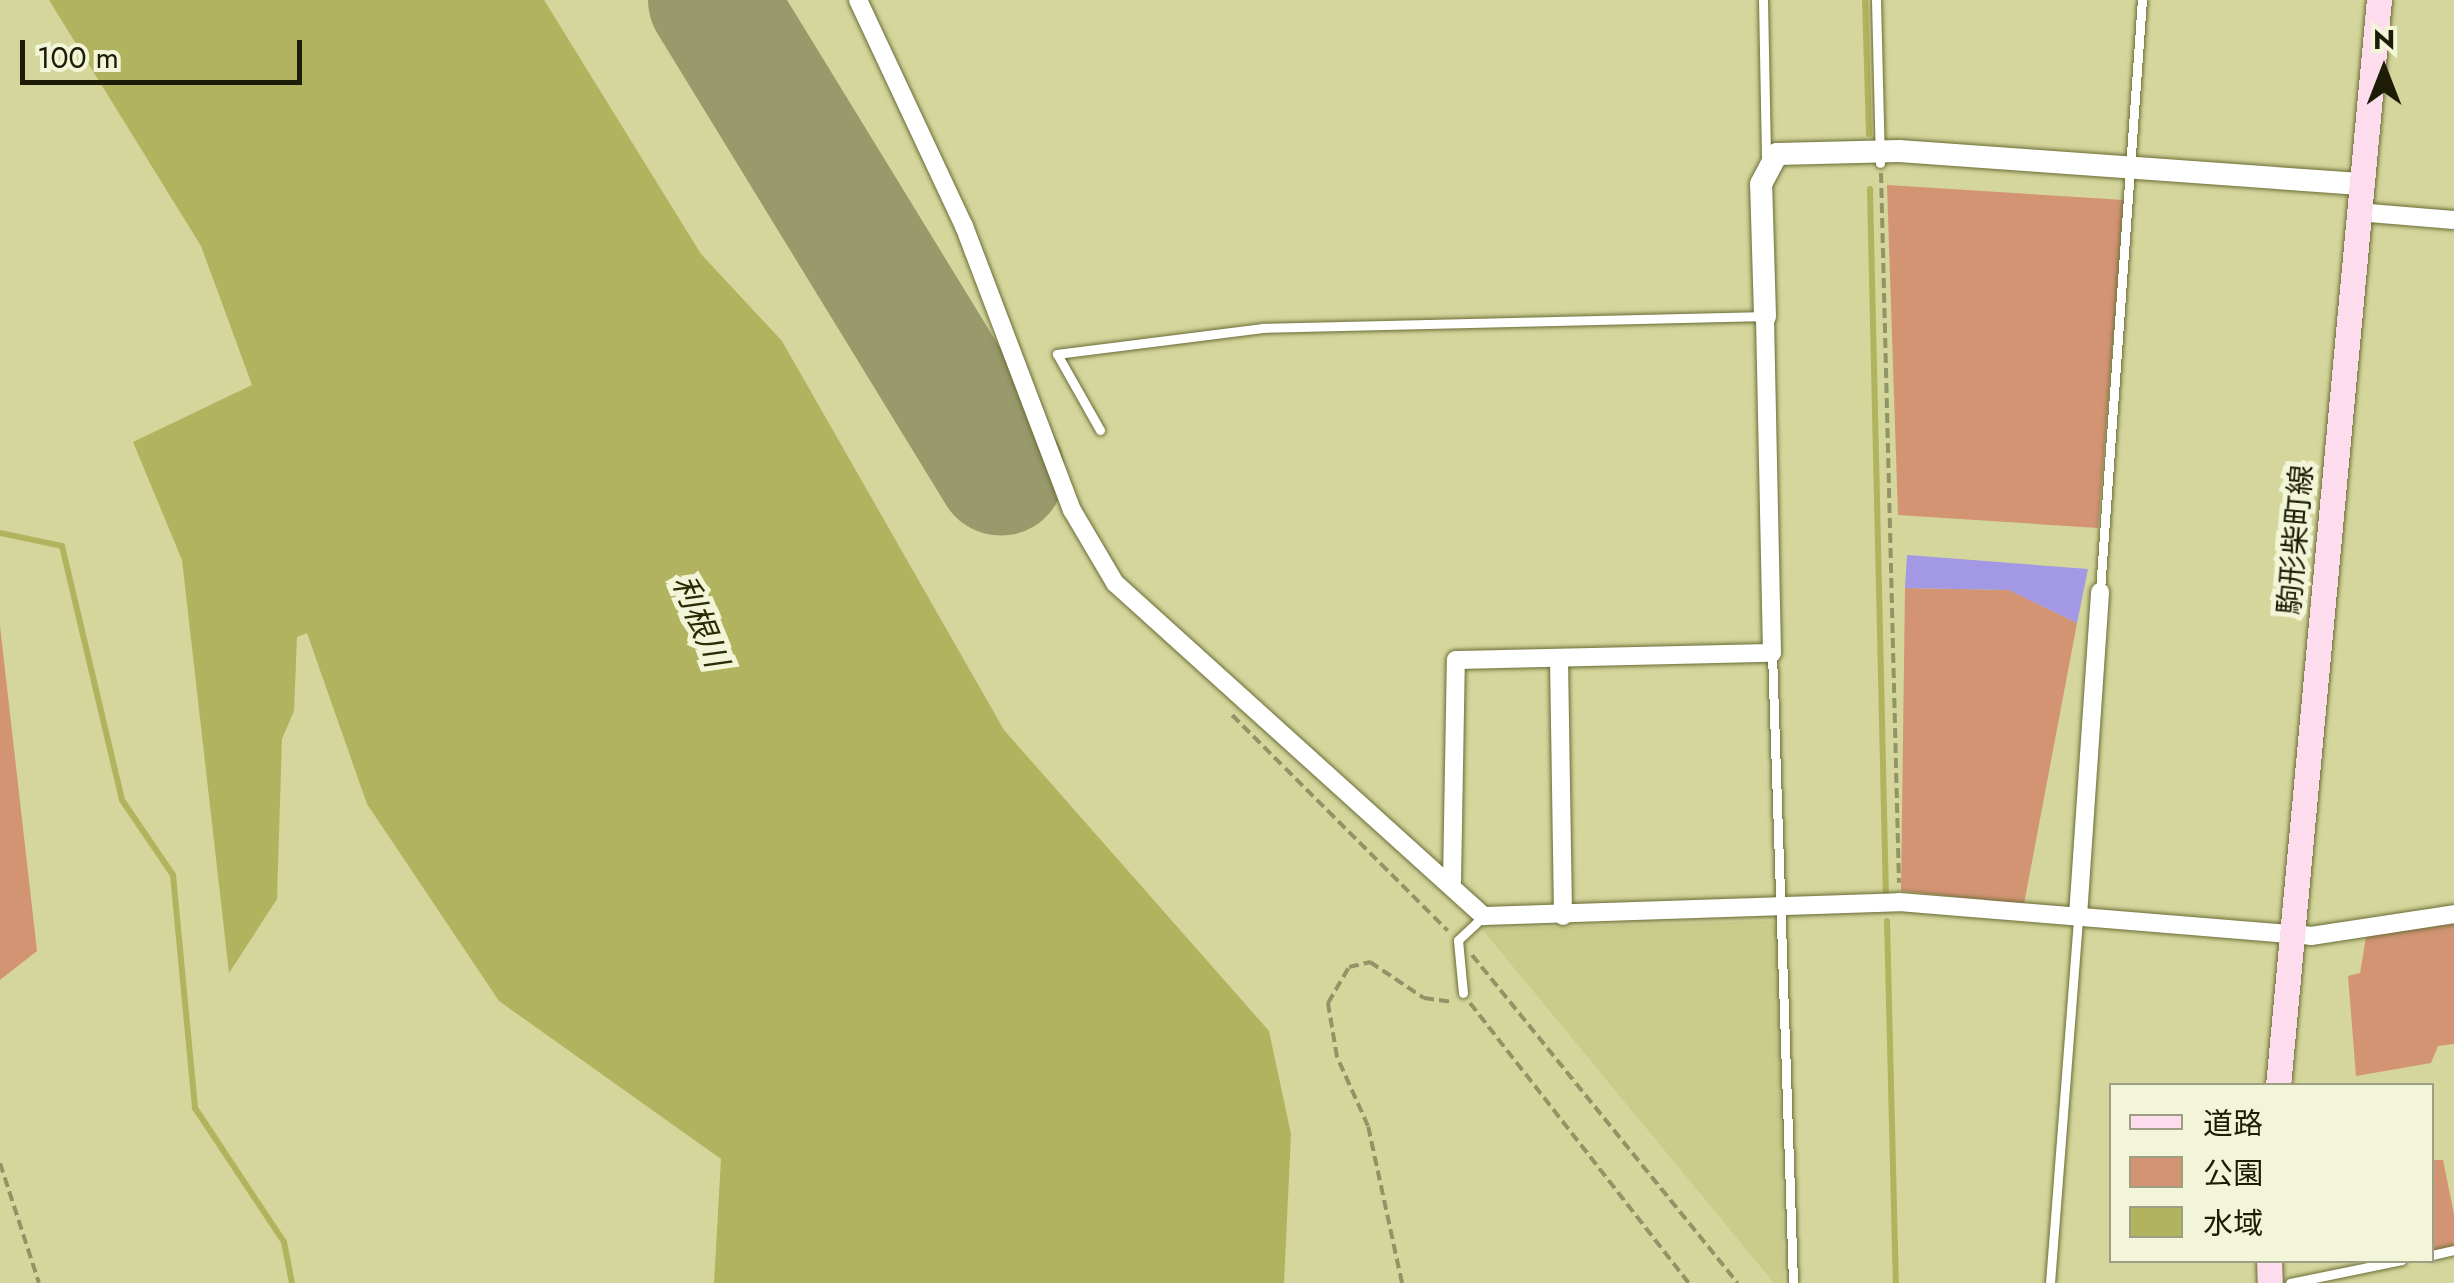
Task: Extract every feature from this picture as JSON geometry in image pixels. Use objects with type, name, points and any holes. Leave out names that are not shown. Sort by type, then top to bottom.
[{"type":"main road","name":"駒形柴町線","points":[[2278,1083],[2378,0]]},
{"type":"street","points":[[858,0],[964,226],[1072,510],[1115,583],[1452,881],[1484,916],[1785,911],[1899,902],[2293,934],[2454,914]]},
{"type":"street","points":[[1452,881],[1456,660],[1772,653],[1766,163],[1786,153],[2132,174],[2359,198],[2454,220]]},
{"type":"street","points":[[2078,916],[2100,592]]},
{"type":"street","points":[[1559,659],[1563,916]]},
{"type":"lane","points":[[1763,0],[1766,163]]},
{"type":"lane","points":[[1876,0],[1880,157]]},
{"type":"lane","points":[[2100,592],[2142,0]]},
{"type":"lane","points":[[1100,430],[1058,354],[1262,328],[1765,316]]},
{"type":"lane","points":[[1772,653],[1785,911],[1793,1283]]},
{"type":"lane","points":[[1463,994],[1458,940],[1484,916]]},
{"type":"lane","points":[[2050,1283],[2078,916]]},
{"type":"lane","points":[[2290,1283],[2387,1263]]},
{"type":"path","points":[[1880,157],[1899,902]]},
{"type":"path","points":[[1217,701],[1438,921]]},
{"type":"path","points":[[1475,958],[1738,1283]]},
{"type":"path","points":[[1402,1283],[1368,1126],[1337,1057],[1328,1003],[1341,974],[1370,962],[1424,998],[1441,1004],[1463,994],[1688,1283]]},
{"type":"path","points":[[0,1163],[39,1283]]},
{"type":"shaded area","points":[[1773,921],[1777,927],[1784,1283],[1774,1283],[1482,929]]},
{"type":"green space","points":[[1887,185],[2124,200],[2098,528],[1898,515]]},
{"type":"green space","points":[[1905,588],[2009,590],[2077,623],[2024,904],[1901,891]]},
{"type":"green space","points":[[0,626],[37,951],[0,980]]},
{"type":"green space","points":[[2454,922],[2454,1044],[2438,1046],[2431,1063],[2356,1076],[2348,976],[2360,973],[2366,937]]},
{"type":"green space","points":[[2434,1160],[2443,1160],[2454,1214],[2454,1247],[2434,1251]]},
{"type":"water","name":"利根川","points":[[49,0],[544,0],[701,254],[782,341],[1004,730],[1269,1031],[1291,1134],[1284,1283],[714,1283],[721,1159],[499,1001],[367,804],[307,633],[297,637],[294,711],[282,739],[277,899],[229,973],[182,560],[133,442],[252,385],[201,246]]},
{"type":"building","points":[[1907,555],[2088,569],[2077,623],[2009,590],[1905,588]]},
{"type":"waterway","points":[[1865,0],[1869,134]]},
{"type":"waterway","points":[[1870,189],[1886,897]]},
{"type":"waterway","points":[[0,533],[62,546],[122,800],[173,875],[195,1108],[284,1242],[292,1283]]},
{"type":"waterway","points":[[1887,921],[1896,1283]]},
{"type":"runway","points":[[712,0],[1001,472]]}]
